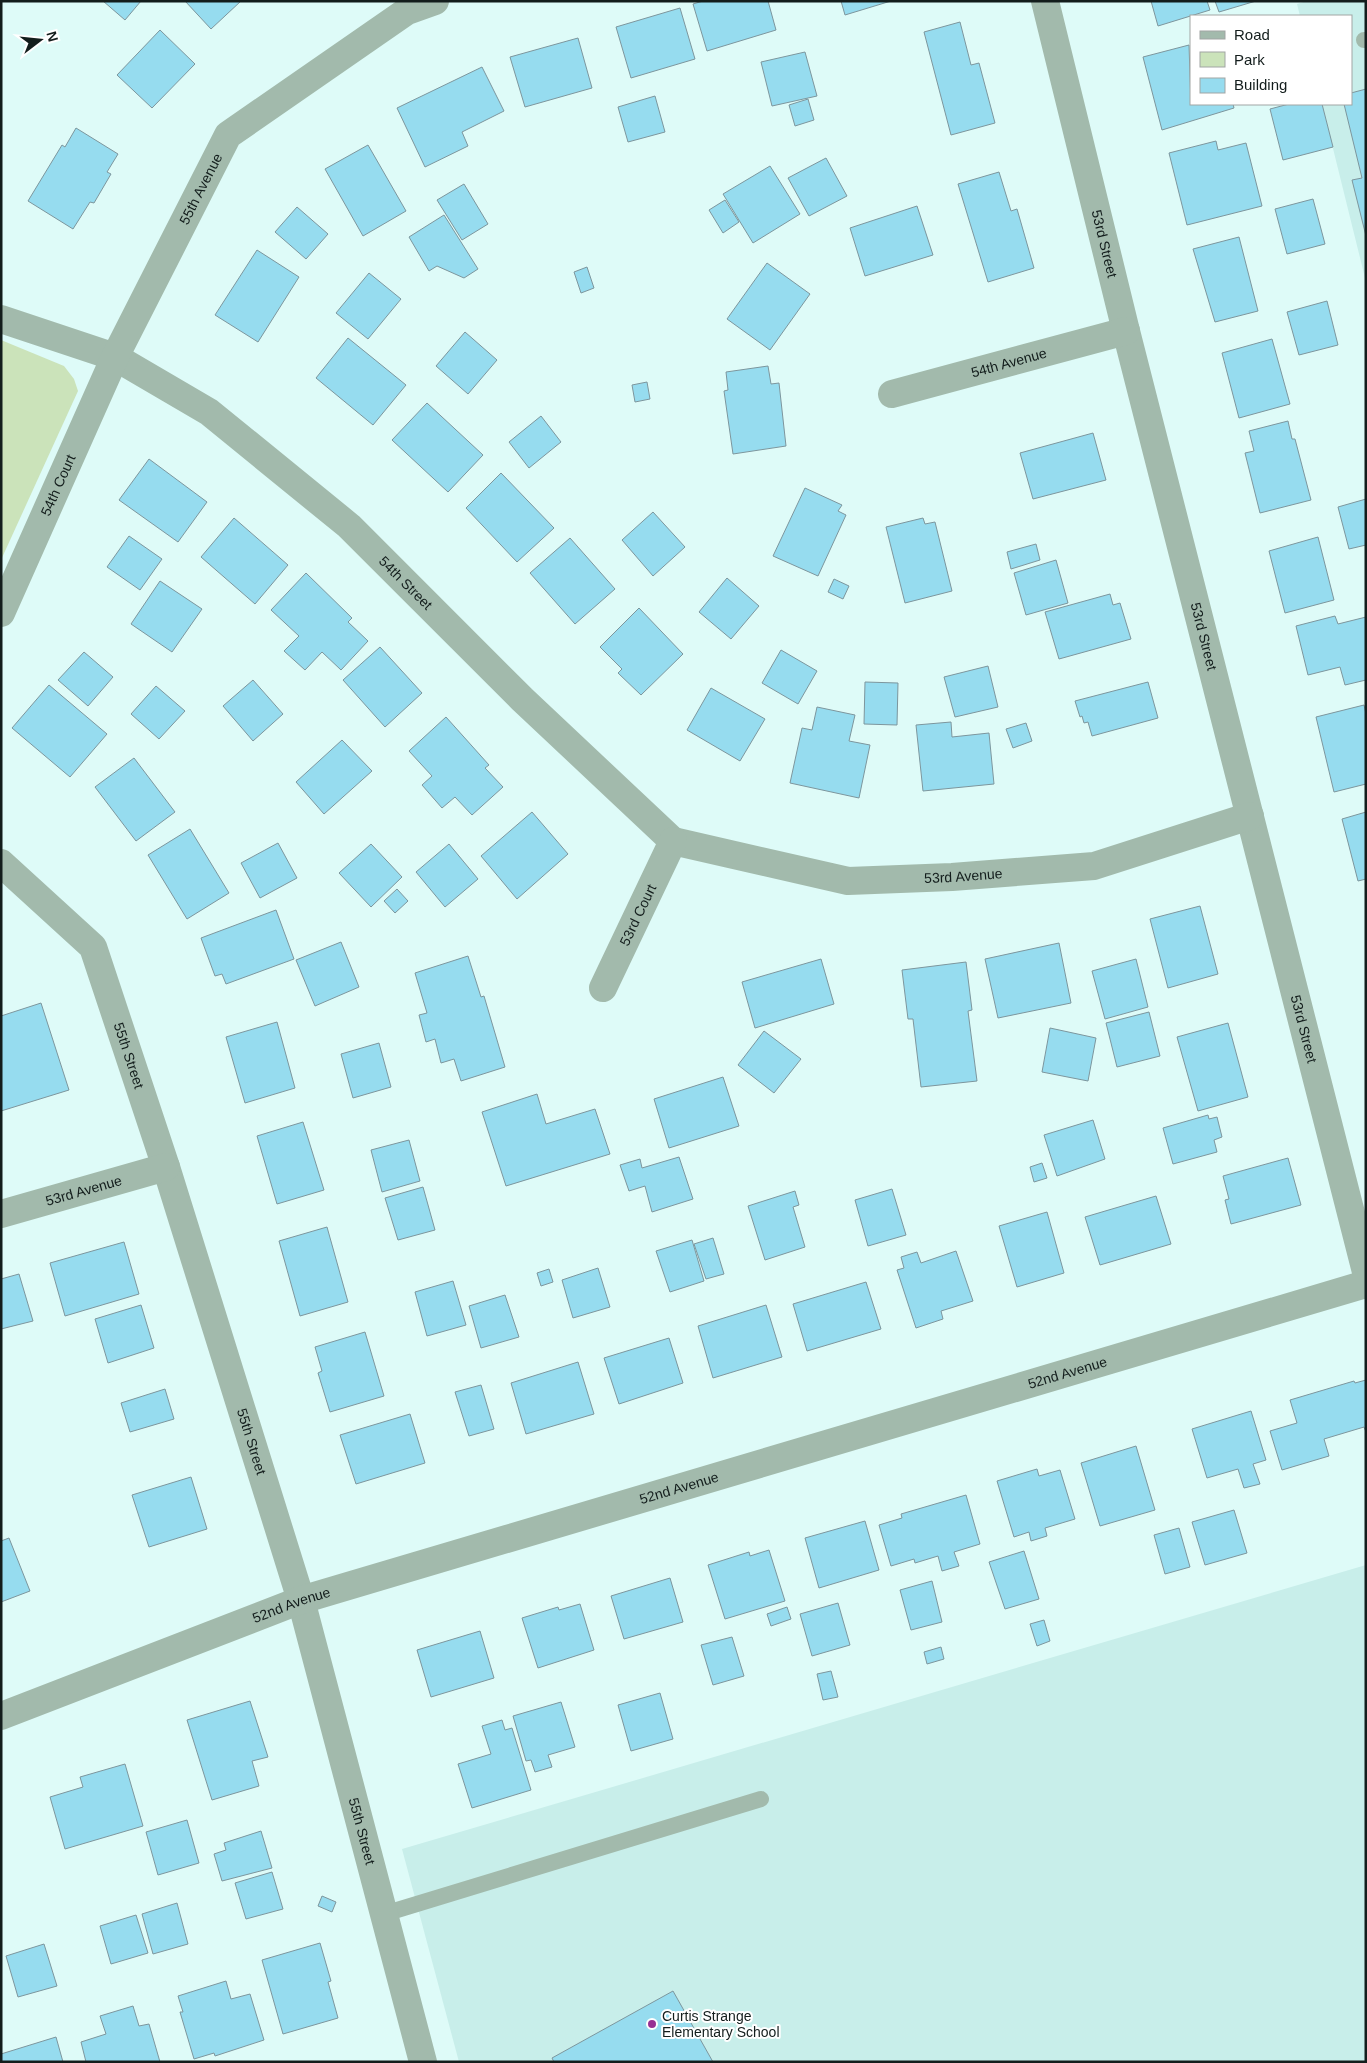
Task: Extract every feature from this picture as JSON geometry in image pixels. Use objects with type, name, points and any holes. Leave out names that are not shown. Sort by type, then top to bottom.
[{"type":"street","name":"55th Avenue","points":[[115,357],[228,135],[407,10],[435,1]]},
{"type":"street","name":"53rd Street","points":[[1045,1],[1126,331],[1366,1272]]},
{"type":"street","points":[[1,319],[115,357]]},
{"type":"street","name":"54th Avenue","points":[[892,394],[1126,331]]},
{"type":"street","name":"54th Court","points":[[1,613],[115,357]]},
{"type":"street","name":"54th Street","points":[[115,357],[209,412],[349,526],[522,699],[672,841]]},
{"type":"street","name":"53rd Avenue","points":[[672,841],[848,881],[952,877],[1094,866],[1250,816]]},
{"type":"street","name":"53rd Court","points":[[603,988],[672,841]]},
{"type":"street","name":"55th Street","points":[[1,863],[93,947],[166,1167],[300,1600],[423,2062]]},
{"type":"street","name":"53rd Avenue","points":[[1,1214],[166,1167]]},
{"type":"street","name":"52nd Avenue","points":[[1,1716],[300,1600],[1366,1284]]},
{"type":"lane","points":[[384,1914],[761,1799]]},
{"type":"shaded area","points":[[1307,1],[1366,1],[1366,282],[1322,105],[1352,105],[1352,15],[1300,15],[1297,4]]},
{"type":"shaded area","points":[[1366,1565],[1366,2062],[459,2062],[402,1849]]},
{"type":"green space","points":[[1,340],[64,366],[74,379],[78,391],[1,560]]},
{"type":"building","points":[[103,1],[141,1],[125,20]]},
{"type":"building","points":[[185,1],[241,1],[211,29]]},
{"type":"building","points":[[703,1],[768,1],[776,30],[707,51],[693,4]]},
{"type":"building","points":[[841,1],[891,1],[845,15]]},
{"type":"building","points":[[1151,1],[1207,1],[1210,10],[1158,26]]},
{"type":"building","points":[[1215,1],[1256,1],[1219,12]]},
{"type":"building","points":[[680,8],[695,59],[631,78],[616,27]]},
{"type":"building","points":[[960,22],[971,65],[979,63],[995,123],[951,135],[924,32]]},
{"type":"building","points":[[160,30],[195,64],[152,108],[117,75]]},
{"type":"building","points":[[578,38],[592,88],[525,107],[510,57]]},
{"type":"building","points":[[1189,45],[1190,105],[1233,105],[1234,108],[1162,130],[1143,57]]},
{"type":"building","points":[[805,52],[817,96],[772,106],[761,62]]},
{"type":"building","points":[[482,67],[504,111],[462,132],[468,146],[425,167],[397,108]]},
{"type":"building","points":[[1366,89],[1366,236],[1352,180],[1362,178],[1344,105],[1352,105],[1352,93]]},
{"type":"building","points":[[655,96],[665,132],[628,142],[618,107]]},
{"type":"building","points":[[808,99],[814,120],[795,126],[789,105]]},
{"type":"building","points":[[1285,105],[1322,105],[1333,147],[1283,160],[1270,109]]},
{"type":"building","points":[[76,128],[118,154],[107,172],[111,174],[94,203],[90,202],[73,229],[28,201],[62,145],[65,147]]},
{"type":"building","points":[[1216,141],[1218,150],[1246,143],[1262,206],[1187,225],[1169,153]]},
{"type":"building","points":[[368,145],[406,211],[363,236],[325,169]]},
{"type":"building","points":[[826,158],[847,196],[809,216],[788,178]]},
{"type":"building","points":[[770,166],[800,214],[753,243],[723,194]]},
{"type":"building","points":[[999,172],[1011,211],[1017,209],[1034,268],[988,282],[958,184]]},
{"type":"building","points":[[464,184],[488,224],[462,240],[437,200]]},
{"type":"building","points":[[1313,199],[1325,244],[1287,254],[1275,209]]},
{"type":"building","points":[[725,200],[739,222],[723,233],[709,210]]},
{"type":"building","points":[[917,206],[933,255],[865,276],[850,228]]},
{"type":"building","points":[[297,207],[328,234],[306,259],[275,232]]},
{"type":"building","points":[[444,215],[478,269],[464,278],[437,266],[429,271],[409,237]]},
{"type":"building","points":[[1239,237],[1258,311],[1215,322],[1193,249]]},
{"type":"building","points":[[257,250],[299,277],[258,342],[215,315]]},
{"type":"building","points":[[767,263],[810,294],[770,350],[727,319]]},
{"type":"building","points":[[587,267],[594,288],[581,293],[574,272]]},
{"type":"building","points":[[369,273],[401,299],[368,339],[336,313]]},
{"type":"building","points":[[1327,301],[1338,345],[1299,355],[1287,312]]},
{"type":"building","points":[[465,332],[497,360],[468,394],[436,366]]},
{"type":"building","points":[[348,338],[406,385],[373,425],[316,378]]},
{"type":"building","points":[[1272,339],[1290,404],[1239,418],[1222,353]]},
{"type":"building","points":[[768,366],[771,384],[779,383],[786,446],[733,454],[724,391],[728,390],[726,372]]},
{"type":"building","points":[[647,382],[650,399],[635,402],[632,385]]},
{"type":"building","points":[[427,403],[483,455],[448,492],[392,440]]},
{"type":"building","points":[[541,416],[561,442],[529,468],[509,442]]},
{"type":"building","points":[[1288,421],[1292,439],[1295,439],[1311,500],[1260,513],[1245,453],[1254,451],[1249,431]]},
{"type":"building","points":[[1093,433],[1106,480],[1033,499],[1020,453]]},
{"type":"building","points":[[149,459],[207,502],[178,542],[119,500]]},
{"type":"building","points":[[501,473],[554,528],[517,562],[466,508]]},
{"type":"building","points":[[805,488],[842,505],[838,511],[846,515],[818,576],[773,556]]},
{"type":"building","points":[[1366,499],[1366,545],[1349,549],[1338,507]]},
{"type":"building","points":[[653,512],[685,547],[653,576],[622,540]]},
{"type":"building","points":[[234,518],[288,565],[255,604],[201,557]]},
{"type":"building","points":[[923,518],[925,524],[935,522],[952,591],[905,603],[886,527]]},
{"type":"building","points":[[129,536],[162,559],[140,590],[107,567]]},
{"type":"building","points":[[1318,537],[1334,600],[1285,613],[1269,551]]},
{"type":"building","points":[[570,538],[615,589],[575,624],[530,573]]},
{"type":"building","points":[[1036,544],[1040,560],[1011,569],[1007,552]]},
{"type":"building","points":[[1056,560],[1068,603],[1026,615],[1014,573]]},
{"type":"building","points":[[306,573],[352,618],[348,622],[368,641],[341,670],[322,652],[305,670],[284,651],[299,636],[271,610]]},
{"type":"building","points":[[727,578],[759,606],[731,639],[699,612]]},
{"type":"building","points":[[834,579],[849,586],[843,599],[828,592]]},
{"type":"building","points":[[160,581],[202,609],[172,652],[131,624]]},
{"type":"building","points":[[1110,594],[1113,605],[1120,603],[1131,639],[1059,659],[1045,612]]},
{"type":"building","points":[[639,608],[683,654],[641,695],[618,673],[622,669],[600,647]]},
{"type":"building","points":[[1335,616],[1338,624],[1366,617],[1366,680],[1345,685],[1340,667],[1308,675],[1296,626]]},
{"type":"building","points":[[380,647],[422,693],[385,727],[343,680]]},
{"type":"building","points":[[781,650],[817,671],[798,704],[762,683]]},
{"type":"building","points":[[84,652],[113,677],[88,706],[58,680]]},
{"type":"building","points":[[988,666],[998,707],[955,717],[944,677]]},
{"type":"building","points":[[253,680],[283,714],[253,741],[223,706]]},
{"type":"building","points":[[865,682],[898,683],[897,725],[864,724]]},
{"type":"building","points":[[1148,682],[1158,718],[1092,736],[1088,722],[1084,723],[1082,716],[1080,717],[1075,701]]},
{"type":"building","points":[[49,685],[107,734],[70,777],[12,728]]},
{"type":"building","points":[[156,686],[185,711],[159,739],[131,714]]},
{"type":"building","points":[[711,688],[765,719],[740,761],[687,730]]},
{"type":"building","points":[[1364,705],[1366,714],[1366,784],[1334,792],[1316,717]]},
{"type":"building","points":[[817,707],[855,715],[849,741],[870,745],[859,798],[790,783],[802,728],[812,730]]},
{"type":"building","points":[[446,717],[489,765],[485,768],[503,787],[472,815],[455,797],[442,808],[422,785],[432,776],[409,751]]},
{"type":"building","points":[[951,722],[952,737],[989,733],[994,784],[923,791],[916,725]]},
{"type":"building","points":[[1026,723],[1032,741],[1013,748],[1006,729]]},
{"type":"building","points":[[342,740],[372,771],[324,814],[296,782]]},
{"type":"building","points":[[134,758],[175,812],[136,841],[95,787]]},
{"type":"building","points":[[532,812],[568,854],[517,899],[481,856]]},
{"type":"building","points":[[1366,812],[1366,879],[1358,881],[1342,819]]},
{"type":"building","points":[[190,829],[229,893],[187,919],[148,855]]},
{"type":"building","points":[[278,843],[297,878],[260,898],[241,863]]},
{"type":"building","points":[[371,844],[402,877],[371,907],[339,873]]},
{"type":"building","points":[[449,844],[478,879],[445,907],[416,872]]},
{"type":"building","points":[[397,889],[408,901],[395,913],[384,901]]},
{"type":"building","points":[[1200,906],[1218,974],[1168,988],[1150,919]]},
{"type":"building","points":[[276,910],[294,959],[226,984],[222,974],[215,976],[201,938]]},
{"type":"building","points":[[341,942],[359,987],[315,1006],[296,960]]},
{"type":"building","points":[[1059,943],[1071,1003],[998,1018],[985,959]]},
{"type":"building","points":[[468,956],[481,997],[484,996],[505,1067],[461,1081],[454,1059],[441,1063],[435,1039],[426,1042],[419,1015],[427,1013],[415,973]]},
{"type":"building","points":[[821,959],[834,1004],[755,1028],[742,982]]},
{"type":"building","points":[[1136,959],[1148,1007],[1105,1019],[1092,971]]},
{"type":"building","points":[[966,962],[972,1010],[968,1011],[977,1081],[921,1087],[913,1019],[908,1019],[902,970]]},
{"type":"building","points":[[41,1003],[69,1090],[1,1111],[1,1016]]},
{"type":"building","points":[[1149,1012],[1160,1056],[1117,1067],[1106,1023]]},
{"type":"building","points":[[277,1022],[295,1088],[245,1103],[226,1037]]},
{"type":"building","points":[[1228,1023],[1248,1097],[1198,1111],[1177,1037]]},
{"type":"building","points":[[1050,1028],[1096,1038],[1088,1081],[1042,1072]]},
{"type":"building","points":[[764,1031],[801,1059],[774,1093],[738,1065]]},
{"type":"building","points":[[379,1043],[391,1087],[353,1098],[341,1054]]},
{"type":"building","points":[[723,1077],[739,1126],[669,1148],[654,1099]]},
{"type":"building","points":[[537,1094],[546,1124],[595,1109],[610,1154],[506,1186],[482,1112]]},
{"type":"building","points":[[1208,1115],[1209,1119],[1217,1117],[1222,1137],[1214,1140],[1217,1152],[1173,1164],[1163,1128]]},
{"type":"building","points":[[1093,1120],[1105,1159],[1057,1176],[1044,1135]]},
{"type":"building","points":[[303,1122],[324,1190],[277,1204],[257,1136]]},
{"type":"building","points":[[409,1140],[420,1181],[382,1192],[371,1150]]},
{"type":"building","points":[[679,1157],[693,1199],[652,1212],[645,1186],[629,1191],[620,1165],[640,1159],[642,1168]]},
{"type":"building","points":[[1288,1158],[1301,1205],[1231,1224],[1225,1200],[1229,1199],[1223,1176]]},
{"type":"building","points":[[1042,1163],[1047,1178],[1034,1182],[1030,1167]]},
{"type":"building","points":[[423,1187],[435,1230],[398,1240],[385,1198]]},
{"type":"building","points":[[892,1189],[906,1235],[868,1246],[855,1200]]},
{"type":"building","points":[[795,1191],[799,1205],[793,1207],[805,1247],[765,1260],[748,1206]]},
{"type":"building","points":[[1156,1196],[1171,1244],[1100,1265],[1085,1217]]},
{"type":"building","points":[[1047,1212],[1064,1273],[1017,1287],[999,1226]]},
{"type":"building","points":[[327,1227],[348,1302],[300,1316],[279,1241]]},
{"type":"building","points":[[713,1238],[724,1274],[706,1279],[694,1244]]},
{"type":"building","points":[[692,1240],[704,1281],[670,1292],[656,1251]]},
{"type":"building","points":[[124,1242],[139,1294],[65,1316],[50,1263]]},
{"type":"building","points":[[956,1251],[973,1301],[941,1311],[943,1319],[916,1328],[897,1270],[904,1268],[901,1257],[917,1252],[921,1263]]},
{"type":"building","points":[[598,1268],[610,1307],[573,1318],[562,1280]]},
{"type":"building","points":[[549,1269],[553,1282],[541,1286],[537,1273]]},
{"type":"building","points":[[19,1274],[33,1321],[1,1329],[1,1279]]},
{"type":"building","points":[[453,1281],[466,1325],[427,1336],[415,1292]]},
{"type":"building","points":[[866,1282],[881,1329],[807,1351],[793,1304]]},
{"type":"building","points":[[505,1295],[519,1337],[481,1348],[469,1306]]},
{"type":"building","points":[[141,1305],[154,1348],[108,1363],[95,1319]]},
{"type":"building","points":[[766,1305],[782,1357],[713,1378],[698,1326]]},
{"type":"building","points":[[365,1332],[384,1396],[330,1412],[318,1373],[322,1371],[315,1347]]},
{"type":"building","points":[[669,1338],[683,1383],[619,1404],[604,1358]]},
{"type":"building","points":[[578,1362],[594,1414],[526,1434],[511,1383]]},
{"type":"building","points":[[1366,1380],[1366,1432],[1364,1427],[1324,1439],[1329,1456],[1282,1470],[1270,1431],[1297,1423],[1290,1400],[1354,1381],[1355,1383]]},
{"type":"building","points":[[481,1385],[494,1429],[469,1436],[455,1392]]},
{"type":"building","points":[[165,1389],[174,1419],[130,1432],[121,1403]]},
{"type":"building","points":[[1251,1411],[1266,1460],[1253,1464],[1260,1484],[1244,1488],[1238,1469],[1207,1478],[1192,1429]]},
{"type":"building","points":[[410,1414],[425,1463],[356,1484],[340,1435]]},
{"type":"building","points":[[1136,1446],[1155,1510],[1100,1526],[1081,1463]]},
{"type":"building","points":[[1037,1469],[1039,1476],[1060,1470],[1075,1519],[1045,1528],[1047,1536],[1031,1541],[1029,1532],[1014,1537],[997,1481]]},
{"type":"building","points":[[191,1477],[207,1529],[149,1547],[132,1495]]},
{"type":"building","points":[[966,1495],[980,1544],[954,1552],[959,1566],[942,1571],[938,1556],[915,1563],[914,1559],[891,1566],[879,1525],[902,1518],[901,1514]]},
{"type":"building","points":[[1234,1510],[1247,1553],[1205,1565],[1192,1522]]},
{"type":"building","points":[[865,1521],[879,1570],[819,1588],[805,1538]]},
{"type":"building","points":[[1179,1528],[1190,1567],[1165,1574],[1154,1535]]},
{"type":"building","points":[[9,1538],[30,1591],[1,1602],[1,1541]]},
{"type":"building","points":[[769,1550],[785,1601],[725,1619],[708,1565],[749,1552],[750,1556]]},
{"type":"building","points":[[1024,1551],[1039,1599],[1005,1609],[989,1562]]},
{"type":"building","points":[[670,1578],[683,1622],[624,1639],[611,1596]]},
{"type":"building","points":[[932,1581],[942,1622],[911,1630],[900,1590]]},
{"type":"building","points":[[838,1603],[850,1645],[812,1656],[800,1614]]},
{"type":"building","points":[[580,1604],[594,1650],[538,1668],[522,1618],[558,1607],[559,1610]]},
{"type":"building","points":[[787,1607],[791,1619],[771,1626],[767,1614]]},
{"type":"building","points":[[1044,1620],[1050,1641],[1037,1646],[1030,1624]]},
{"type":"building","points":[[480,1631],[494,1678],[431,1697],[417,1650]]},
{"type":"building","points":[[732,1637],[744,1676],[713,1685],[701,1645]]},
{"type":"building","points":[[941,1647],[944,1659],[927,1664],[924,1652]]},
{"type":"building","points":[[831,1671],[838,1697],[823,1700],[817,1674]]},
{"type":"building","points":[[660,1693],[673,1739],[631,1751],[618,1705]]},
{"type":"building","points":[[250,1701],[268,1757],[252,1761],[259,1786],[212,1800],[187,1720]]},
{"type":"building","points":[[561,1702],[575,1747],[548,1755],[552,1767],[535,1772],[531,1760],[526,1761],[513,1716]]},
{"type":"building","points":[[502,1720],[505,1730],[512,1728],[531,1790],[472,1808],[458,1764],[491,1754],[482,1726]]},
{"type":"building","points":[[125,1764],[143,1826],[65,1849],[50,1797],[83,1787],[80,1777]]},
{"type":"building","points":[[187,1820],[199,1863],[158,1875],[146,1832]]},
{"type":"building","points":[[261,1831],[272,1868],[222,1881],[214,1854],[226,1850],[224,1843]]},
{"type":"building","points":[[272,1872],[283,1909],[246,1919],[235,1883]]},
{"type":"building","points":[[322,1896],[336,1902],[332,1912],[318,1906]]},
{"type":"building","points":[[177,1903],[188,1944],[153,1954],[142,1914]]},
{"type":"building","points":[[136,1915],[148,1953],[111,1964],[100,1926]]},
{"type":"building","points":[[320,1943],[331,1981],[328,1982],[338,2018],[283,2034],[262,1960]]},
{"type":"building","points":[[44,1944],[57,1986],[18,1997],[6,1956]]},
{"type":"building","points":[[226,1981],[231,1999],[250,1994],[264,2040],[215,2056],[214,2053],[194,2059],[180,2012],[183,2012],[178,1996]]},
{"type":"building","name":"Curtis Strange Elementary School","points":[[673,1991],[713,2062],[554,2062],[552,2058]]},
{"type":"building","points":[[133,2006],[139,2026],[149,2024],[160,2062],[86,2062],[81,2042],[106,2034],[100,2016]]},
{"type":"building","points":[[56,2037],[63,2062],[1,2062],[1,2054]]},
{"type":"place","name":"Curtis Strange Elementary School","points":[[652,2024]]}]
